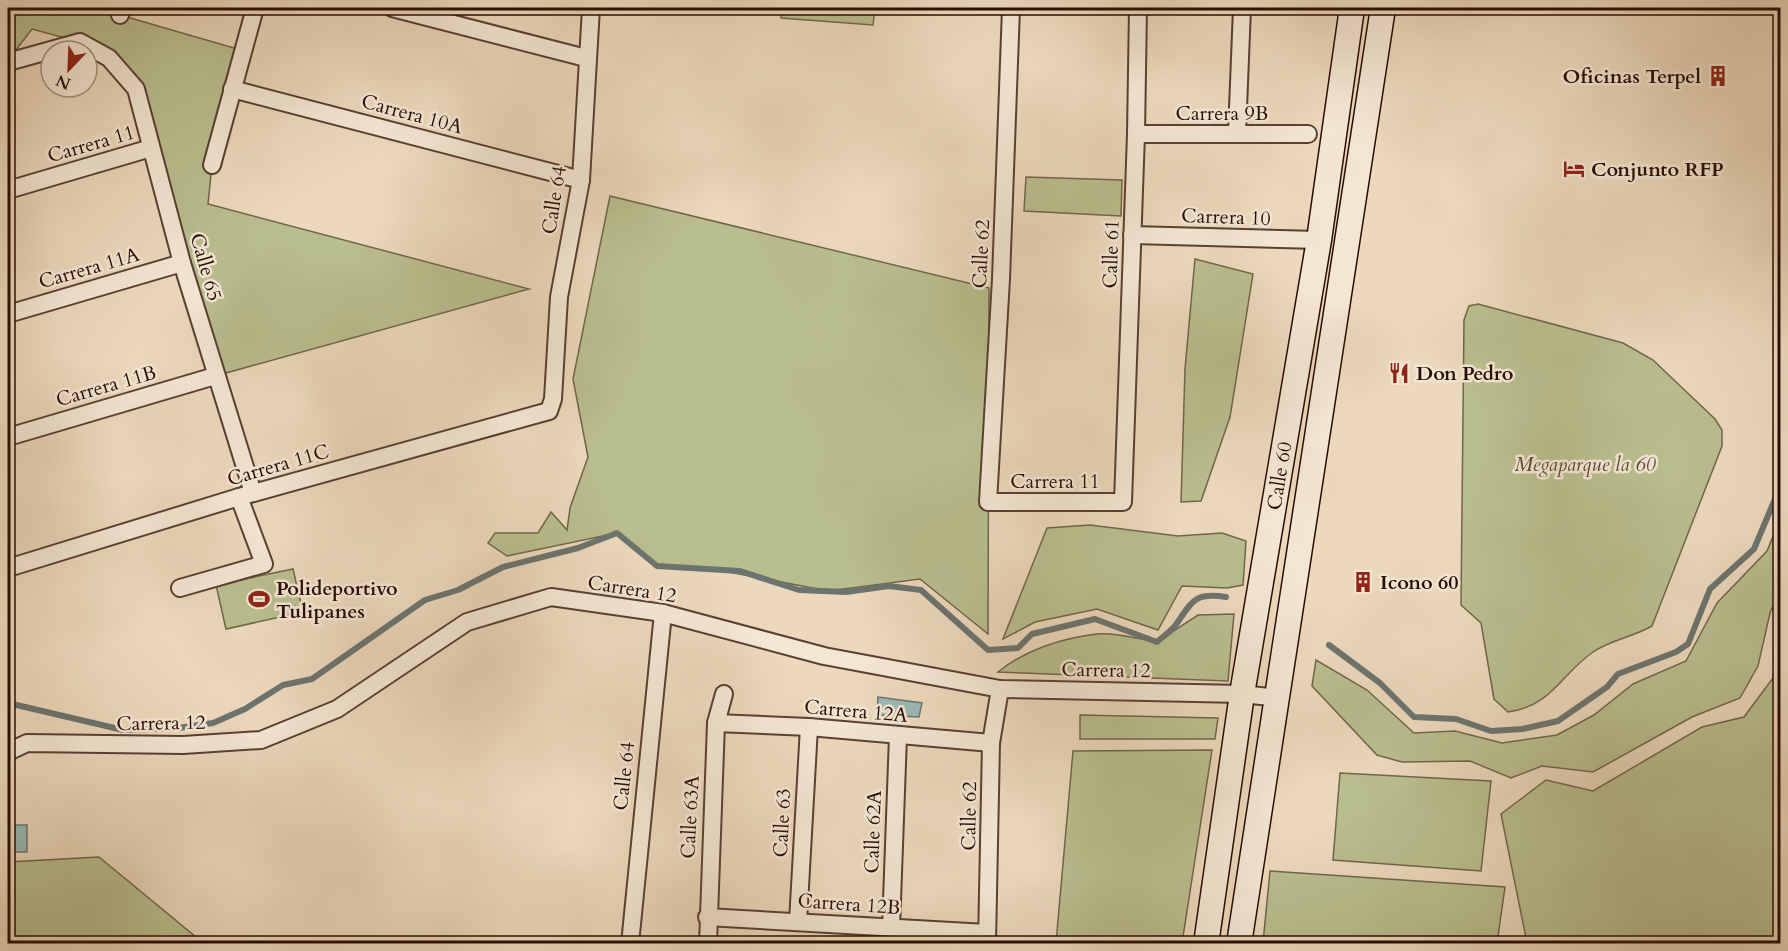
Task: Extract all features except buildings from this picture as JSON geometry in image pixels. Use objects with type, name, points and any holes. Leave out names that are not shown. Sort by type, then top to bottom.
[{"type":"main road","name":"Calle 60","points":[[1206,944],[1242,694],[1319,240],[1352,8]]},
{"type":"main road","name":"Calle 60","points":[[1239,944],[1279,698],[1383,8]]},
{"type":"street","points":[[212,165],[255,8]]},
{"type":"street","points":[[392,8],[586,57]]},
{"type":"street","name":"Calle 64","points":[[553,399],[559,297],[581,180],[586,57],[591,8]]},
{"type":"street","name":"Calle 62","points":[[988,502],[1002,258],[1011,8]]},
{"type":"street","name":"Calle 61","points":[[1123,502],[1136,134],[1138,8]]},
{"type":"street","points":[[1238,133],[1242,8]]},
{"type":"street","name":"Calle 65","points":[[8,62],[80,42],[109,58],[136,89],[264,564],[180,588]]},
{"type":"street","name":"Carrera 10A","points":[[232,89],[581,180]]},
{"type":"street","name":"Carrera 9B","points":[[1136,134],[1308,134]]},
{"type":"street","name":"Carrera 11","points":[[8,190],[151,148]]},
{"type":"street","name":"Carrera 10","points":[[1132,235],[1319,240]]},
{"type":"street","name":"Carrera 11A","points":[[8,314],[182,263]]},
{"type":"street","name":"Carrera 11B","points":[[8,437],[215,376]]},
{"type":"street","name":"Carrera 11C","points":[[8,568],[246,495],[549,411],[553,399]]},
{"type":"street","name":"Carrera 11","points":[[988,502],[1123,502]]},
{"type":"street","name":"Carrera 12","points":[[8,752],[27,743],[183,745],[261,740],[337,709],[467,622],[551,597],[663,613],[824,656],[1000,689],[1242,694],[1279,698]]},
{"type":"street","name":"Calle 64","points":[[630,944],[663,613]]},
{"type":"street","name":"Calle 62","points":[[987,938],[991,743],[1000,689]]},
{"type":"street","name":"Calle 63A","points":[[708,944],[707,917],[716,723],[724,694]]},
{"type":"street","name":"Carrera 12A","points":[[716,723],[809,727],[991,743]]},
{"type":"street","name":"Calle 63","points":[[798,922],[809,727]]},
{"type":"street","name":"Calle 62A","points":[[891,928],[898,736]]},
{"type":"street","name":"Carrera 12B","points":[[707,917],[891,928],[987,938]]},
{"type":"green space","points":[[8,8],[96,8],[241,50],[212,165],[208,204],[529,289],[215,376],[136,89],[99,58],[99,39],[69,39],[32,29],[8,60]]},
{"type":"green space","points":[[782,8],[875,8],[873,25],[781,18]]},
{"type":"green space","points":[[1026,177],[1122,180],[1121,216],[1024,211]]},
{"type":"green space","points":[[610,196],[989,288],[988,634],[920,579],[828,591],[713,569],[657,566],[617,533],[507,556],[488,543],[495,533],[538,533],[551,512],[567,530],[570,508],[588,457],[573,379]]},
{"type":"green space","points":[[1195,259],[1253,274],[1230,417],[1201,501],[1181,502],[1185,369]]},
{"type":"green space","name":"Megaparque la 60","points":[[1478,304],[1623,343],[1653,360],[1715,419],[1722,430],[1722,446],[1652,626],[1593,652],[1546,696],[1523,709],[1508,712],[1494,699],[1481,623],[1461,605],[1464,320],[1469,306]]},
{"type":"green space","points":[[1780,519],[1780,590],[1770,613],[1758,666],[1740,698],[1692,717],[1593,772],[1542,766],[1511,778],[1470,761],[1402,762],[1377,755],[1312,686],[1316,660],[1367,690],[1414,733],[1455,731],[1502,743],[1557,735],[1594,715],[1633,684],[1686,661],[1717,603],[1767,551]]},
{"type":"green space","points":[[1090,525],[1178,536],[1222,533],[1246,541],[1243,585],[1227,588],[1182,586],[1158,630],[1097,609],[1035,622],[1003,639],[1047,528]]},
{"type":"green space","name":"Polideportivo Tulipanes","points":[[293,569],[303,612],[226,629],[216,585]]},
{"type":"green space","points":[[1234,614],[1228,681],[998,672],[1032,651],[1071,639],[1104,634],[1157,642],[1198,615]]},
{"type":"green space","points":[[1780,630],[1780,943],[1527,943],[1501,814],[1546,780],[1593,791],[1702,727],[1744,717],[1773,678]]},
{"type":"green space","points":[[1080,715],[1218,718],[1215,739],[1080,739]]},
{"type":"green space","points":[[1212,750],[1182,943],[1056,943],[1073,751]]},
{"type":"green space","points":[[1340,773],[1491,781],[1481,871],[1333,860]]},
{"type":"green space","points":[[99,857],[196,937],[301,943],[8,943],[8,862]]},
{"type":"green space","points":[[1270,871],[1505,887],[1497,943],[1263,943]]},
{"type":"water","points":[[878,697],[922,703],[919,717],[877,715]]},
{"type":"water","points":[[8,825],[27,825],[27,852],[8,852]]},
{"type":"waterway","points":[[1329,645],[1380,683],[1414,717],[1456,719],[1491,731],[1522,729],[1558,721],[1607,687],[1618,674],[1676,652],[1688,644],[1710,589],[1754,549],[1780,487]]},
{"type":"waterway","points":[[8,703],[123,730],[178,728],[213,723],[245,709],[283,685],[312,679],[425,600],[458,590],[503,567],[578,548],[617,533],[657,566],[740,571],[799,590],[846,592],[889,586],[921,590],[988,650],[1018,648],[1032,634],[1095,619],[1157,642],[1175,626],[1194,601],[1206,596],[1226,597]]},
{"type":"place","name":"Oficinas Terpel","points":[[1718,76]]},
{"type":"place","name":"Conjunto RFP","points":[[1574,169]]},
{"type":"place","name":"Don Pedro","points":[[1399,373]]},
{"type":"place","name":"Icono 60","points":[[1363,582]]},
{"type":"place","name":"Polideportivo Tulipanes","points":[[259,599]]}]
